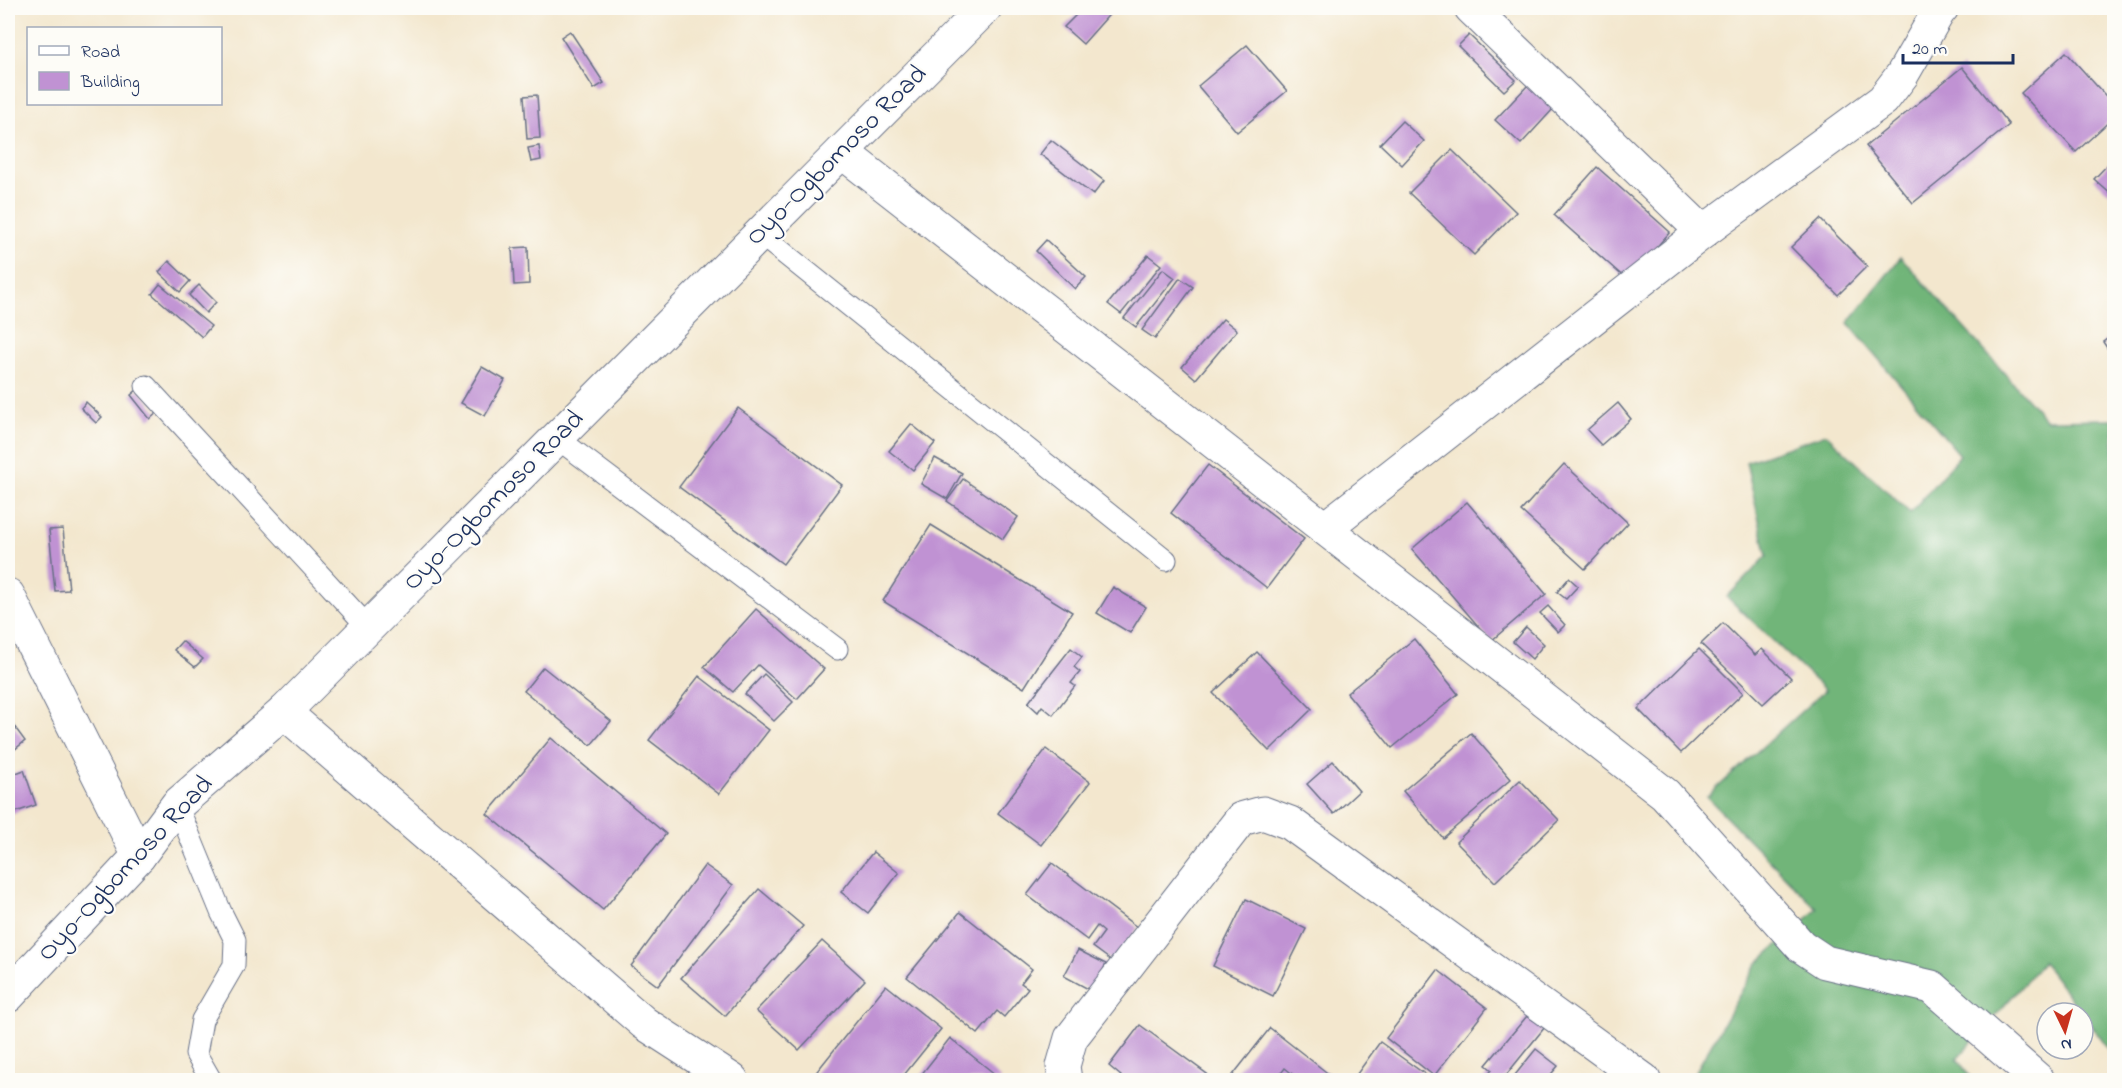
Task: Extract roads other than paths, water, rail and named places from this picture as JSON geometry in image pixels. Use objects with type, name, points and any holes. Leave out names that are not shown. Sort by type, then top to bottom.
[{"type":"main road","name":"Oyo-Ogbomoso Road","points":[[8,996],[139,856],[177,805],[284,712],[985,8]]},
{"type":"main road","points":[[1471,8],[1703,232]]},
{"type":"main road","points":[[1325,528],[1703,232],[1883,100],[1902,75],[1942,8]]},
{"type":"main road","points":[[842,152],[1665,794],[1801,946],[1825,962],[1932,987],[2038,1080]]},
{"type":"main road","points":[[8,595],[139,856]]},
{"type":"main road","points":[[284,712],[644,1023],[732,1080]]},
{"type":"main road","points":[[1065,1080],[1063,1066],[1071,1038],[1241,819],[1263,813],[1290,823],[1644,1080]]},
{"type":"lane","points":[[760,234],[1166,560]]},
{"type":"lane","points":[[146,386],[368,627]]},
{"type":"lane","points":[[557,438],[837,649]]},
{"type":"lane","points":[[177,805],[221,912],[235,940],[234,965],[202,1020],[196,1054],[211,1080]]}]
